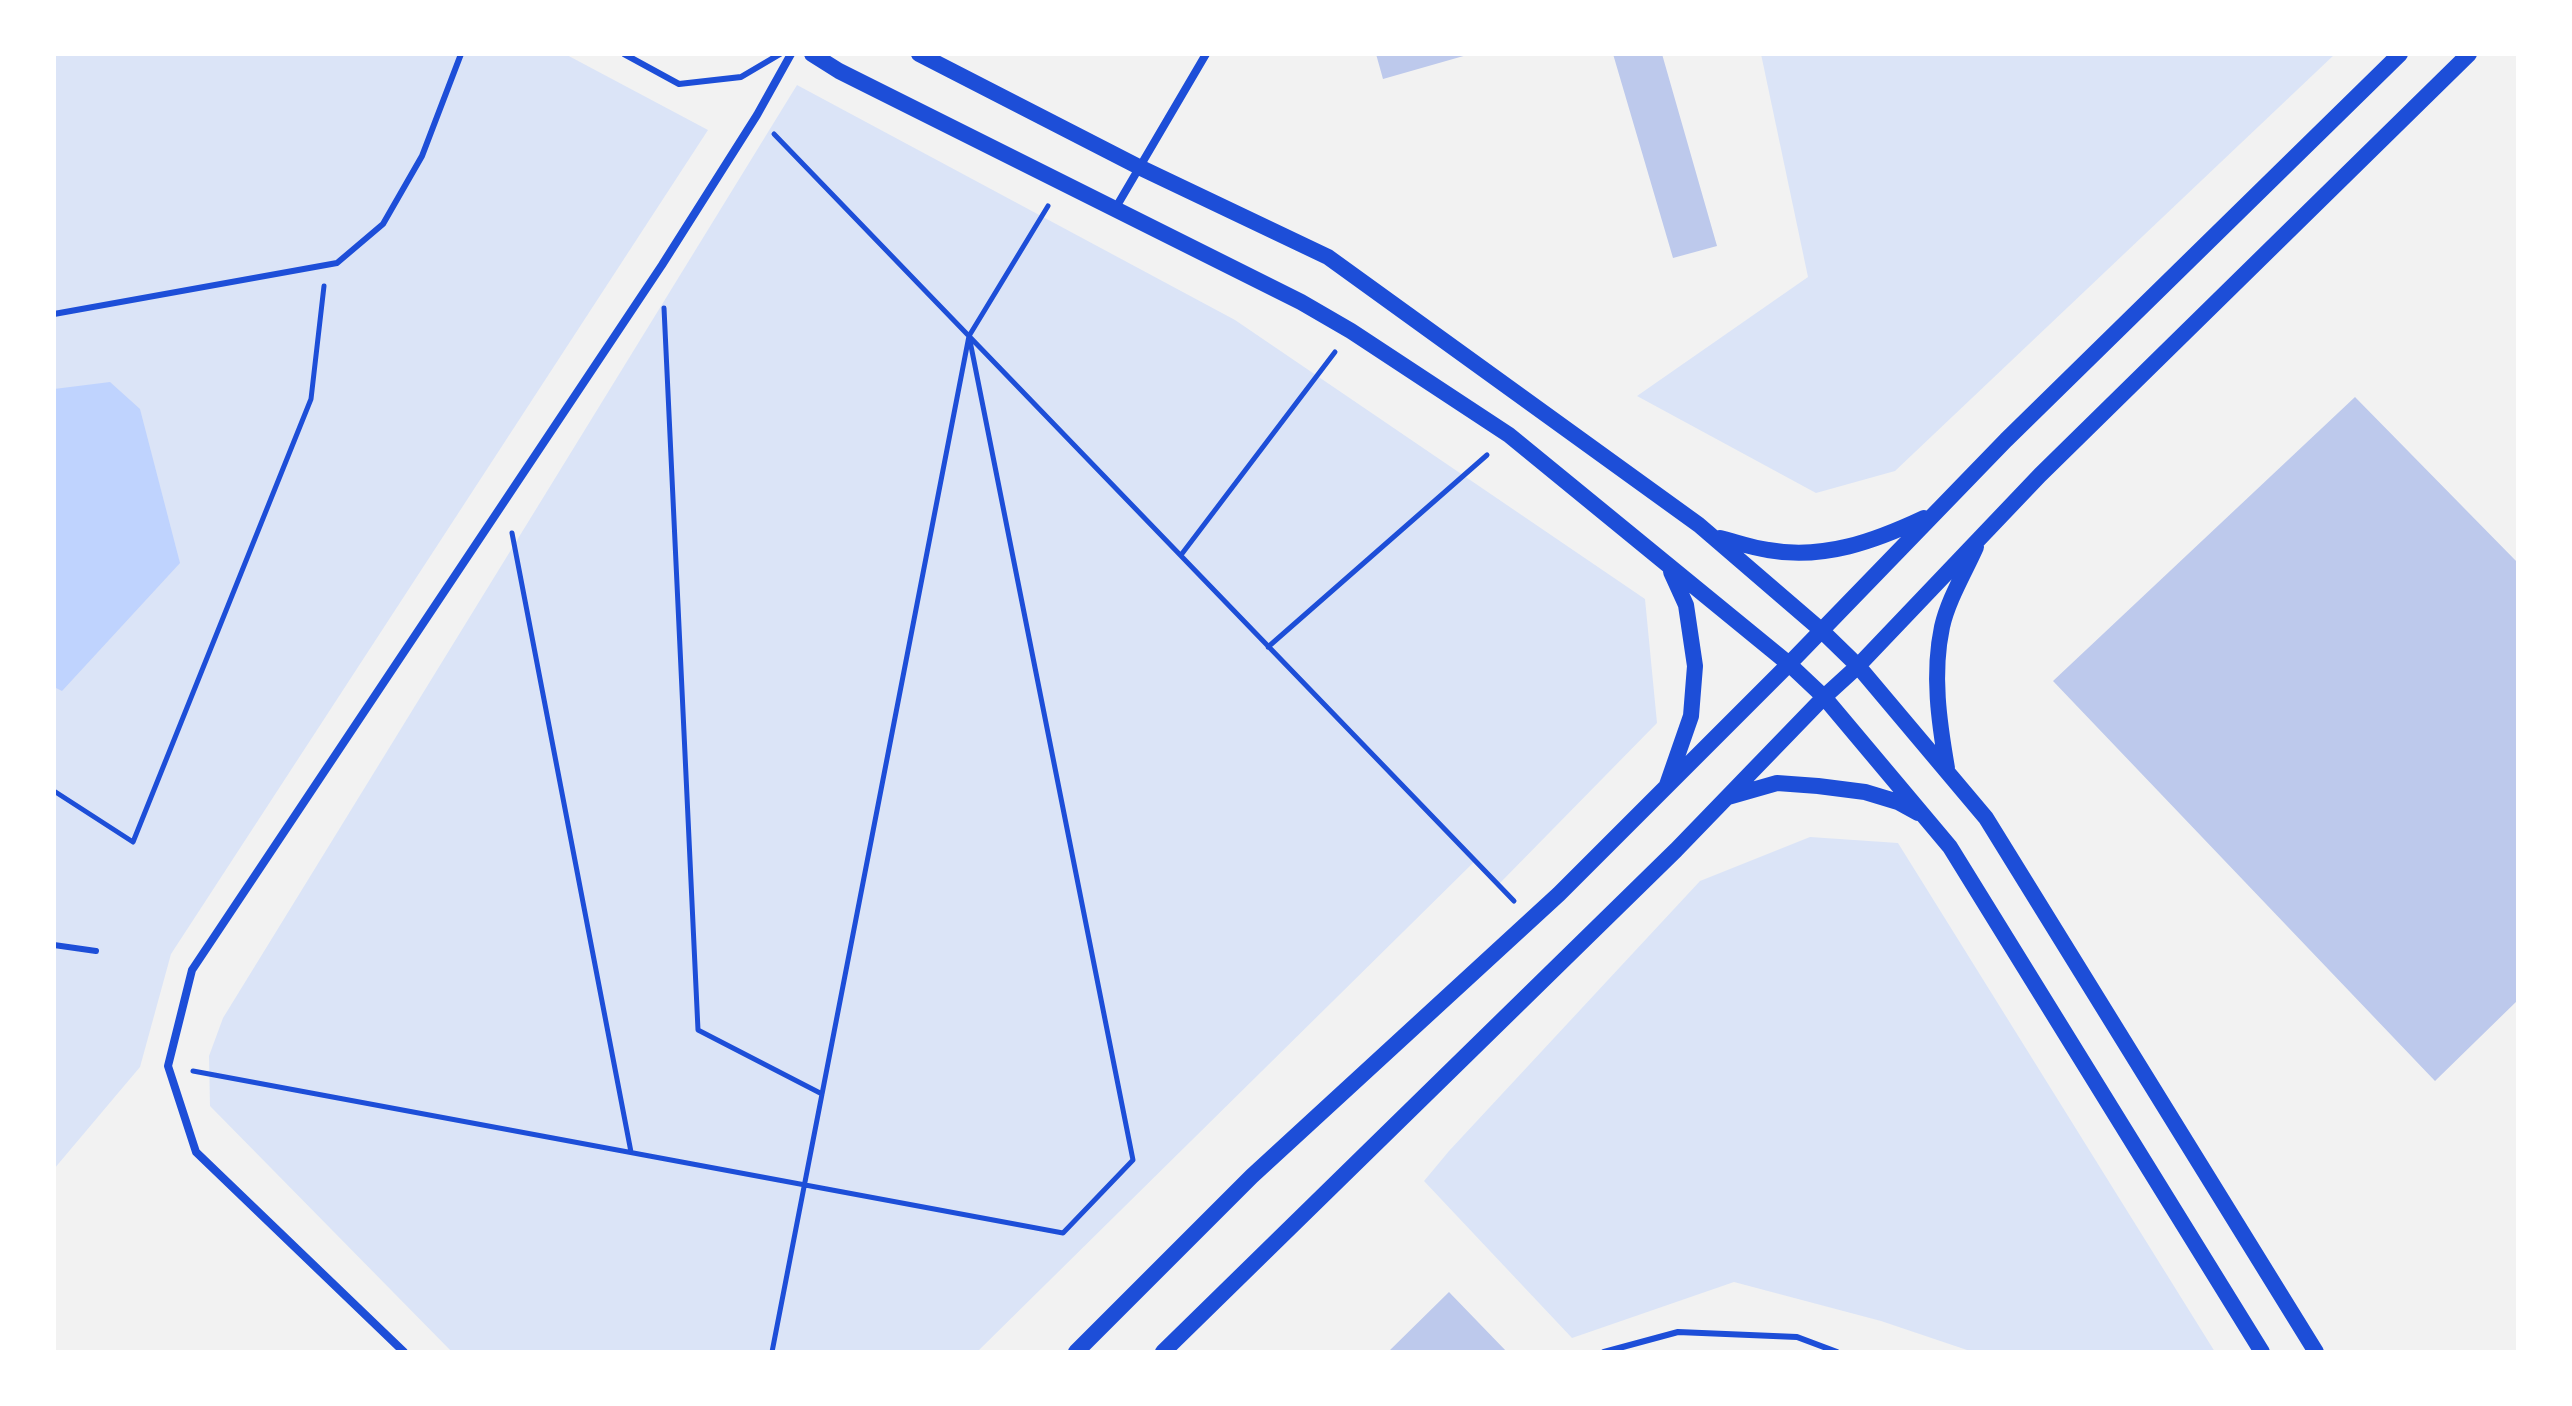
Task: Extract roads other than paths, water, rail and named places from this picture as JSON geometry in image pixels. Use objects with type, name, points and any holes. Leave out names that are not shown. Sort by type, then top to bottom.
[{"type":"main road","points":[[812,54],[839,71],[1301,302],[1351,331],[1509,435],[1789,664],[1824,697],[1950,847],[2262,1352]]},
{"type":"main road","points":[[919,54],[1139,167],[1328,257],[1714,536],[1821,630],[1858,666],[1986,818],[2316,1352]]},
{"type":"main road","points":[[1076,1352],[1252,1176],[1531,919],[1666,788],[2006,440],[2400,54]]},
{"type":"main road","points":[[1163,1352],[1727,797],[1858,666],[1981,535],[2469,54]]},
{"type":"main road","points":[[1714,536],[1769,551],[1813,554],[1882,538],[1936,512]]},
{"type":"main road","points":[[1947,769],[1939,724],[1937,677],[1942,625],[1981,535]]},
{"type":"main road","points":[[1666,788],[1691,716],[1695,666],[1686,605],[1669,567]]},
{"type":"main road","points":[[1727,797],[1777,783],[1818,786],[1865,792],[1898,802],[1929,819]]},
{"type":"street","points":[[404,1352],[196,1152],[168,1066],[192,970],[662,265],[757,115],[791,54]]},
{"type":"street","points":[[1114,210],[1206,54]]},
{"type":"lane","points":[[54,314],[337,263],[383,224],[422,156],[461,54]]},
{"type":"lane","points":[[624,54],[679,84],[741,77],[780,54]]},
{"type":"lane","points":[[54,945],[96,951]]},
{"type":"lane","points":[[1604,1352],[1678,1332],[1797,1337],[1837,1352]]},
{"type":"water","points":[[110,382],[140,409],[180,563],[62,691],[54,687],[54,389]]}]
